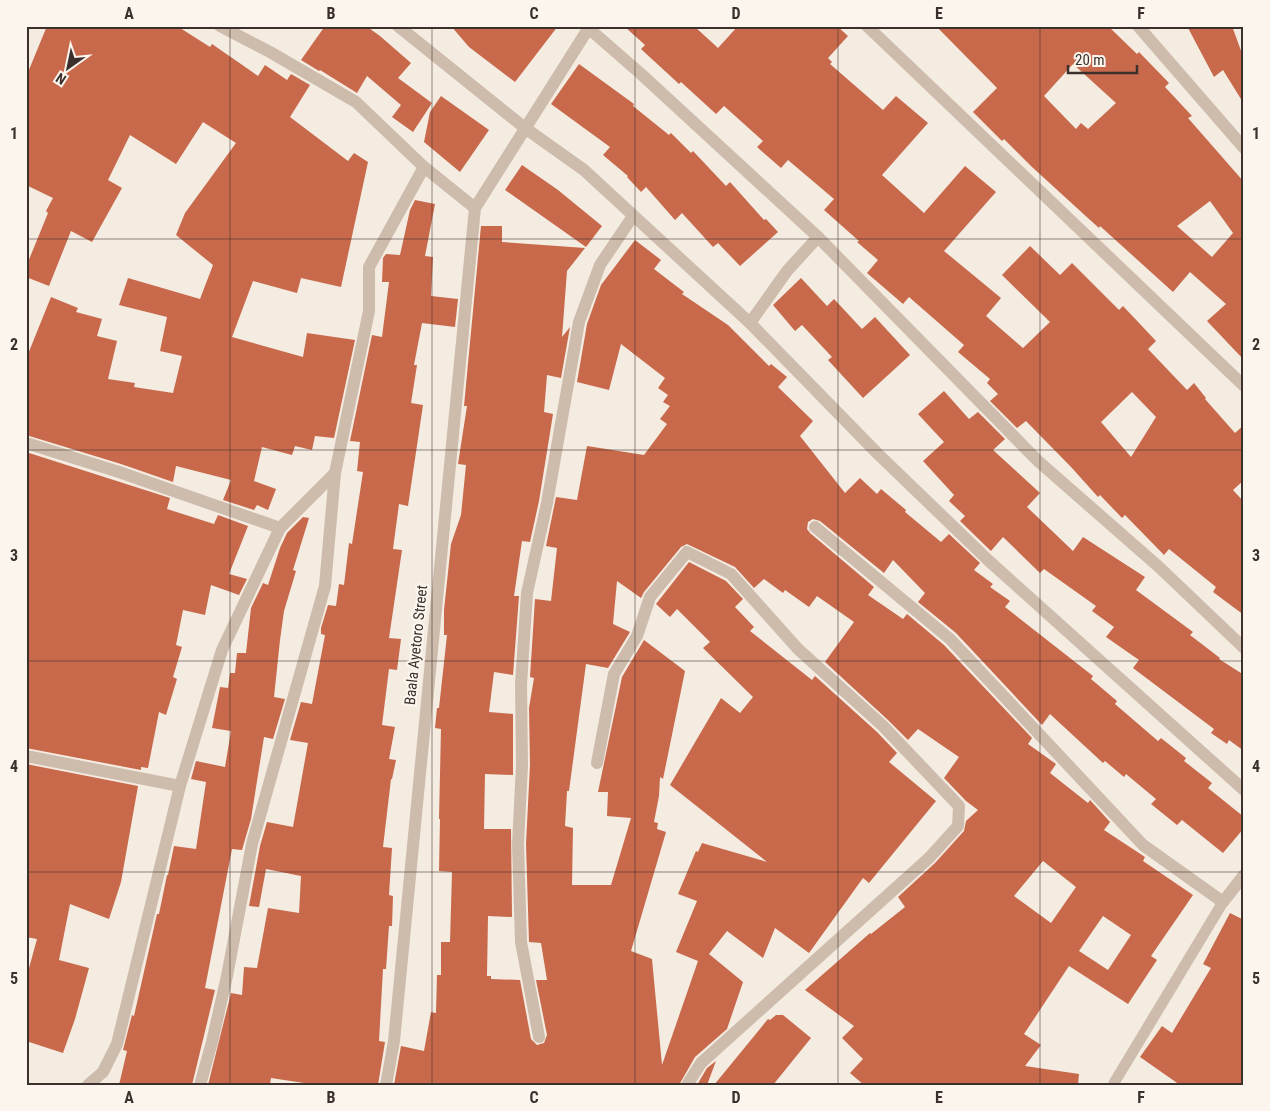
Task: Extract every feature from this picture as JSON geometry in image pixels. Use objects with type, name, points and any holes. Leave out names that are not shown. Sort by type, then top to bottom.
[{"type":"street","points":[[220,26],[270,52],[356,102],[424,167],[475,208],[587,27],[641,74],[818,237],[1038,461],[1159,567],[1244,648]]},
{"type":"street","points":[[398,26],[525,128],[584,170],[750,323],[878,454],[989,561],[1244,790]]},
{"type":"street","points":[[866,26],[1244,386]]},
{"type":"street","points":[[1138,26],[1244,148]]},
{"type":"street","points":[[200,1085],[227,976],[252,844],[325,586],[335,473],[369,311],[369,267],[424,167]]},
{"type":"street","name":"Baala Ayetoro Street","points":[[386,1085],[394,1041],[475,208]]},
{"type":"street","points":[[539,1037],[522,942],[518,844],[522,765],[521,684],[527,593],[546,503],[579,322],[600,265],[633,216]]},
{"type":"street","points":[[750,323],[787,271],[818,237]]},
{"type":"street","points":[[26,443],[119,472],[280,528]]},
{"type":"street","points":[[88,1085],[103,1072],[117,1044],[180,786],[222,650],[280,528],[335,473]]},
{"type":"street","points":[[815,527],[950,639],[1143,845],[1223,902],[1244,875]]},
{"type":"street","points":[[597,763],[614,674],[636,636],[650,597],[687,552],[731,574],[798,649],[883,726],[959,806],[958,826],[929,858],[701,1063],[686,1085]]},
{"type":"street","points":[[26,756],[180,786]]},
{"type":"lane","points":[[1114,1083],[1223,902]]},
{"type":"building","points":[[47,26],[177,26],[210,47],[212,44],[258,76],[265,65],[287,80],[291,74],[310,85],[290,117],[348,161],[354,153],[368,162],[341,287],[301,278],[297,293],[253,281],[232,337],[303,357],[307,333],[355,340],[334,438],[315,436],[312,450],[295,446],[292,455],[262,447],[254,481],[276,489],[268,510],[257,505],[254,510],[223,500],[231,480],[176,466],[173,482],[26,435],[26,359],[51,297],[78,308],[76,312],[102,319],[97,336],[117,341],[108,379],[135,383],[134,387],[173,393],[182,356],[160,351],[167,317],[119,305],[128,278],[200,299],[213,265],[176,235],[185,213],[236,143],[203,122],[176,164],[130,135],[108,180],[122,188],[92,242],[71,231],[49,286],[26,277],[26,267],[48,213],[46,211],[53,198],[26,185],[26,77]]},
{"type":"building","points":[[325,26],[366,26],[411,63],[398,78],[432,103],[413,132],[392,117],[401,105],[367,76],[357,93],[301,60]]},
{"type":"building","points":[[451,26],[558,26],[515,82],[469,47]]},
{"type":"building","points":[[624,26],[694,26],[718,48],[738,26],[837,26],[848,36],[828,58],[832,62],[830,64],[883,110],[896,96],[928,123],[882,175],[924,213],[965,166],[996,192],[944,251],[1001,298],[986,316],[1023,348],[1050,322],[1002,275],[1030,246],[1060,275],[1072,263],[1119,310],[1123,306],[1156,341],[1148,349],[1187,390],[1194,383],[1205,399],[1235,433],[1244,425],[1244,480],[1233,490],[1244,502],[1244,615],[1213,592],[1216,587],[1169,549],[1164,555],[1125,515],[1122,518],[1100,495],[1098,497],[1026,421],[1017,428],[990,401],[998,394],[987,383],[990,379],[958,352],[964,345],[909,297],[903,304],[867,273],[878,260],[824,210],[834,199],[788,160],[781,168],[757,147],[763,141],[724,106],[716,114],[681,82],[679,84],[641,49],[645,45]],"holes":[[[1132,392],[1156,417],[1131,457],[1101,422]]]},
{"type":"building","points":[[936,26],[1108,26],[1137,54],[1139,52],[1169,83],[1165,87],[1192,116],[1188,118],[1244,182],[1244,360],[1207,321],[1226,304],[1190,272],[1173,292],[1100,226],[1099,228],[1089,219],[1004,139],[1002,141],[973,112],[997,88]],"holes":[[[1073,64],[1116,103],[1088,129],[1081,123],[1076,129],[1044,96]],[[1210,201],[1233,233],[1212,257],[1177,226]]]},
{"type":"building","points":[[1187,26],[1232,26],[1244,59],[1244,104],[1223,70],[1214,77]]},
{"type":"building","points":[[579,64],[634,104],[633,106],[669,135],[671,133],[691,153],[693,151],[726,186],[730,182],[764,220],[766,219],[778,232],[740,266],[718,243],[713,247],[682,213],[675,220],[646,187],[641,192],[628,176],[603,155],[610,147],[551,104]]},
{"type":"building","points":[[441,96],[489,130],[460,172],[424,142],[430,112]]},
{"type":"building","points":[[522,165],[558,190],[602,226],[586,247],[505,190]]},
{"type":"building","points":[[415,200],[435,204],[425,256],[433,257],[431,296],[458,299],[455,327],[422,323],[414,365],[417,365],[411,403],[423,405],[408,506],[399,504],[393,549],[402,550],[389,638],[401,639],[397,670],[389,669],[382,725],[395,727],[389,759],[396,760],[391,779],[383,847],[392,848],[389,895],[393,896],[392,926],[389,926],[386,969],[383,969],[379,1041],[385,1042],[378,1085],[317,1085],[271,1078],[270,1085],[208,1085],[231,993],[242,995],[244,967],[257,968],[268,908],[299,913],[301,876],[266,869],[259,907],[249,906],[260,846],[267,822],[293,827],[308,743],[290,740],[301,702],[312,704],[325,635],[321,634],[321,628],[328,605],[336,606],[339,584],[344,585],[349,543],[352,544],[363,472],[357,471],[360,442],[350,441],[372,335],[382,337],[389,282],[382,282],[383,258],[386,254],[400,255],[410,210]]},
{"type":"building","points":[[481,226],[502,226],[502,242],[585,248],[567,271],[562,337],[570,327],[561,378],[547,375],[544,412],[553,414],[539,501],[530,542],[522,541],[514,596],[519,596],[513,675],[494,672],[489,712],[513,714],[513,775],[485,774],[484,829],[511,829],[512,917],[488,916],[487,976],[491,976],[491,979],[520,980],[531,1039],[537,1045],[544,1043],[547,1035],[536,980],[547,980],[541,943],[529,942],[526,844],[530,765],[529,708],[534,678],[530,677],[535,599],[551,601],[557,548],[546,546],[556,497],[577,500],[587,446],[644,455],[667,424],[660,419],[670,406],[663,402],[668,395],[658,388],[665,378],[621,344],[609,390],[577,382],[587,324],[601,285],[635,240],[661,260],[654,269],[684,292],[682,294],[728,325],[769,366],[771,364],[787,377],[778,387],[813,421],[800,436],[845,493],[860,478],[877,494],[881,489],[941,542],[949,534],[980,563],[974,570],[993,584],[990,587],[1010,601],[1005,607],[1093,676],[1091,679],[1117,701],[1115,704],[1158,741],[1161,738],[1186,758],[1184,761],[1212,783],[1208,788],[1244,817],[1244,828],[1223,853],[1182,820],[1177,825],[1151,804],[1156,799],[1126,774],[1124,777],[1105,761],[1103,763],[1050,714],[1042,725],[956,633],[918,602],[925,593],[893,560],[884,573],[820,521],[813,519],[808,522],[807,529],[810,533],[874,587],[868,595],[903,619],[907,614],[944,645],[1032,738],[1028,744],[1056,764],[1050,773],[1088,803],[1090,800],[1110,822],[1104,830],[1145,857],[1143,861],[1193,895],[1151,956],[1157,960],[1128,1004],[1069,966],[1024,1034],[1041,1045],[1025,1066],[1079,1074],[1078,1085],[864,1085],[850,1073],[863,1059],[842,1038],[854,1026],[805,990],[870,933],[905,907],[898,897],[935,863],[964,831],[966,821],[978,810],[966,801],[944,778],[959,757],[918,729],[908,740],[825,662],[854,622],[817,596],[809,607],[785,590],[783,593],[764,579],[754,588],[735,567],[687,544],[681,547],[641,598],[617,581],[613,624],[630,632],[608,668],[586,664],[569,791],[567,791],[565,826],[573,828],[572,885],[611,885],[631,818],[607,816],[608,792],[598,792],[622,677],[644,640],[685,671],[663,779],[660,777],[659,796],[654,822],[658,823],[657,829],[666,832],[631,951],[652,959],[662,1065],[698,961],[676,952],[697,901],[678,894],[696,851],[698,852],[702,843],[767,862],[670,785],[721,698],[740,713],[753,697],[703,648],[710,642],[677,609],[670,617],[656,604],[689,562],[726,581],[743,599],[735,607],[754,627],[750,631],[812,680],[815,676],[877,732],[897,753],[889,762],[936,801],[869,883],[863,878],[809,953],[775,928],[763,958],[727,931],[709,954],[743,982],[727,1029],[695,1057],[679,1085],[394,1085],[401,1046],[424,1051],[431,1012],[436,1013],[437,975],[441,975],[441,942],[450,942],[452,872],[439,871],[441,729],[435,728],[447,635],[444,635],[444,610],[451,544],[461,515],[466,465],[458,464],[467,406],[464,406]],"holes":[[[1043,861],[1076,887],[1051,923],[1014,896]],[[1103,916],[1131,935],[1108,970],[1079,951]]]},
{"type":"building","points":[[801,278],[827,306],[834,299],[862,329],[875,317],[910,355],[863,398],[828,360],[832,357],[802,325],[795,331],[773,305]]},
{"type":"building","points":[[944,391],[969,419],[978,412],[1005,439],[993,450],[1040,493],[1027,507],[1073,551],[1083,537],[1145,577],[1136,590],[1193,632],[1190,635],[1219,659],[1244,675],[1244,751],[1229,740],[1227,744],[1211,733],[1214,729],[1133,668],[1139,660],[1106,637],[1114,627],[1092,611],[1096,606],[1044,569],[1040,573],[1003,537],[991,551],[960,521],[965,516],[949,501],[954,495],[923,461],[944,442],[918,414]]},
{"type":"building","points":[[26,452],[170,498],[167,509],[214,524],[218,515],[248,526],[229,574],[247,579],[239,595],[211,585],[205,615],[183,610],[176,645],[182,647],[173,677],[177,679],[166,715],[159,712],[148,768],[141,767],[141,770],[26,748]]},
{"type":"building","points":[[303,517],[309,518],[293,570],[296,571],[284,611],[274,697],[285,699],[273,739],[264,737],[251,819],[242,850],[232,849],[205,988],[215,990],[192,1085],[119,1085],[127,1051],[123,1050],[132,1015],[134,1016],[174,846],[196,849],[206,782],[191,779],[196,761],[225,767],[231,731],[212,728],[220,687],[228,688],[230,673],[235,673],[237,653],[246,653],[251,608],[263,583],[268,585],[287,533]]},
{"type":"building","points":[[26,764],[138,786],[121,882],[109,919],[70,904],[59,960],[89,968],[75,1019],[63,1053],[26,1041],[26,979],[37,939],[26,937]]},
{"type":"building","points":[[1230,913],[1244,920],[1244,1085],[1180,1085],[1140,1057],[1162,1026],[1172,1033],[1211,968],[1203,964]]},
{"type":"building","points":[[776,1015],[783,1015],[811,1038],[773,1085],[714,1085],[768,1019],[770,1020]]},
{"type":"building","points":[[716,1061],[707,1085],[697,1085],[707,1068]]}]
